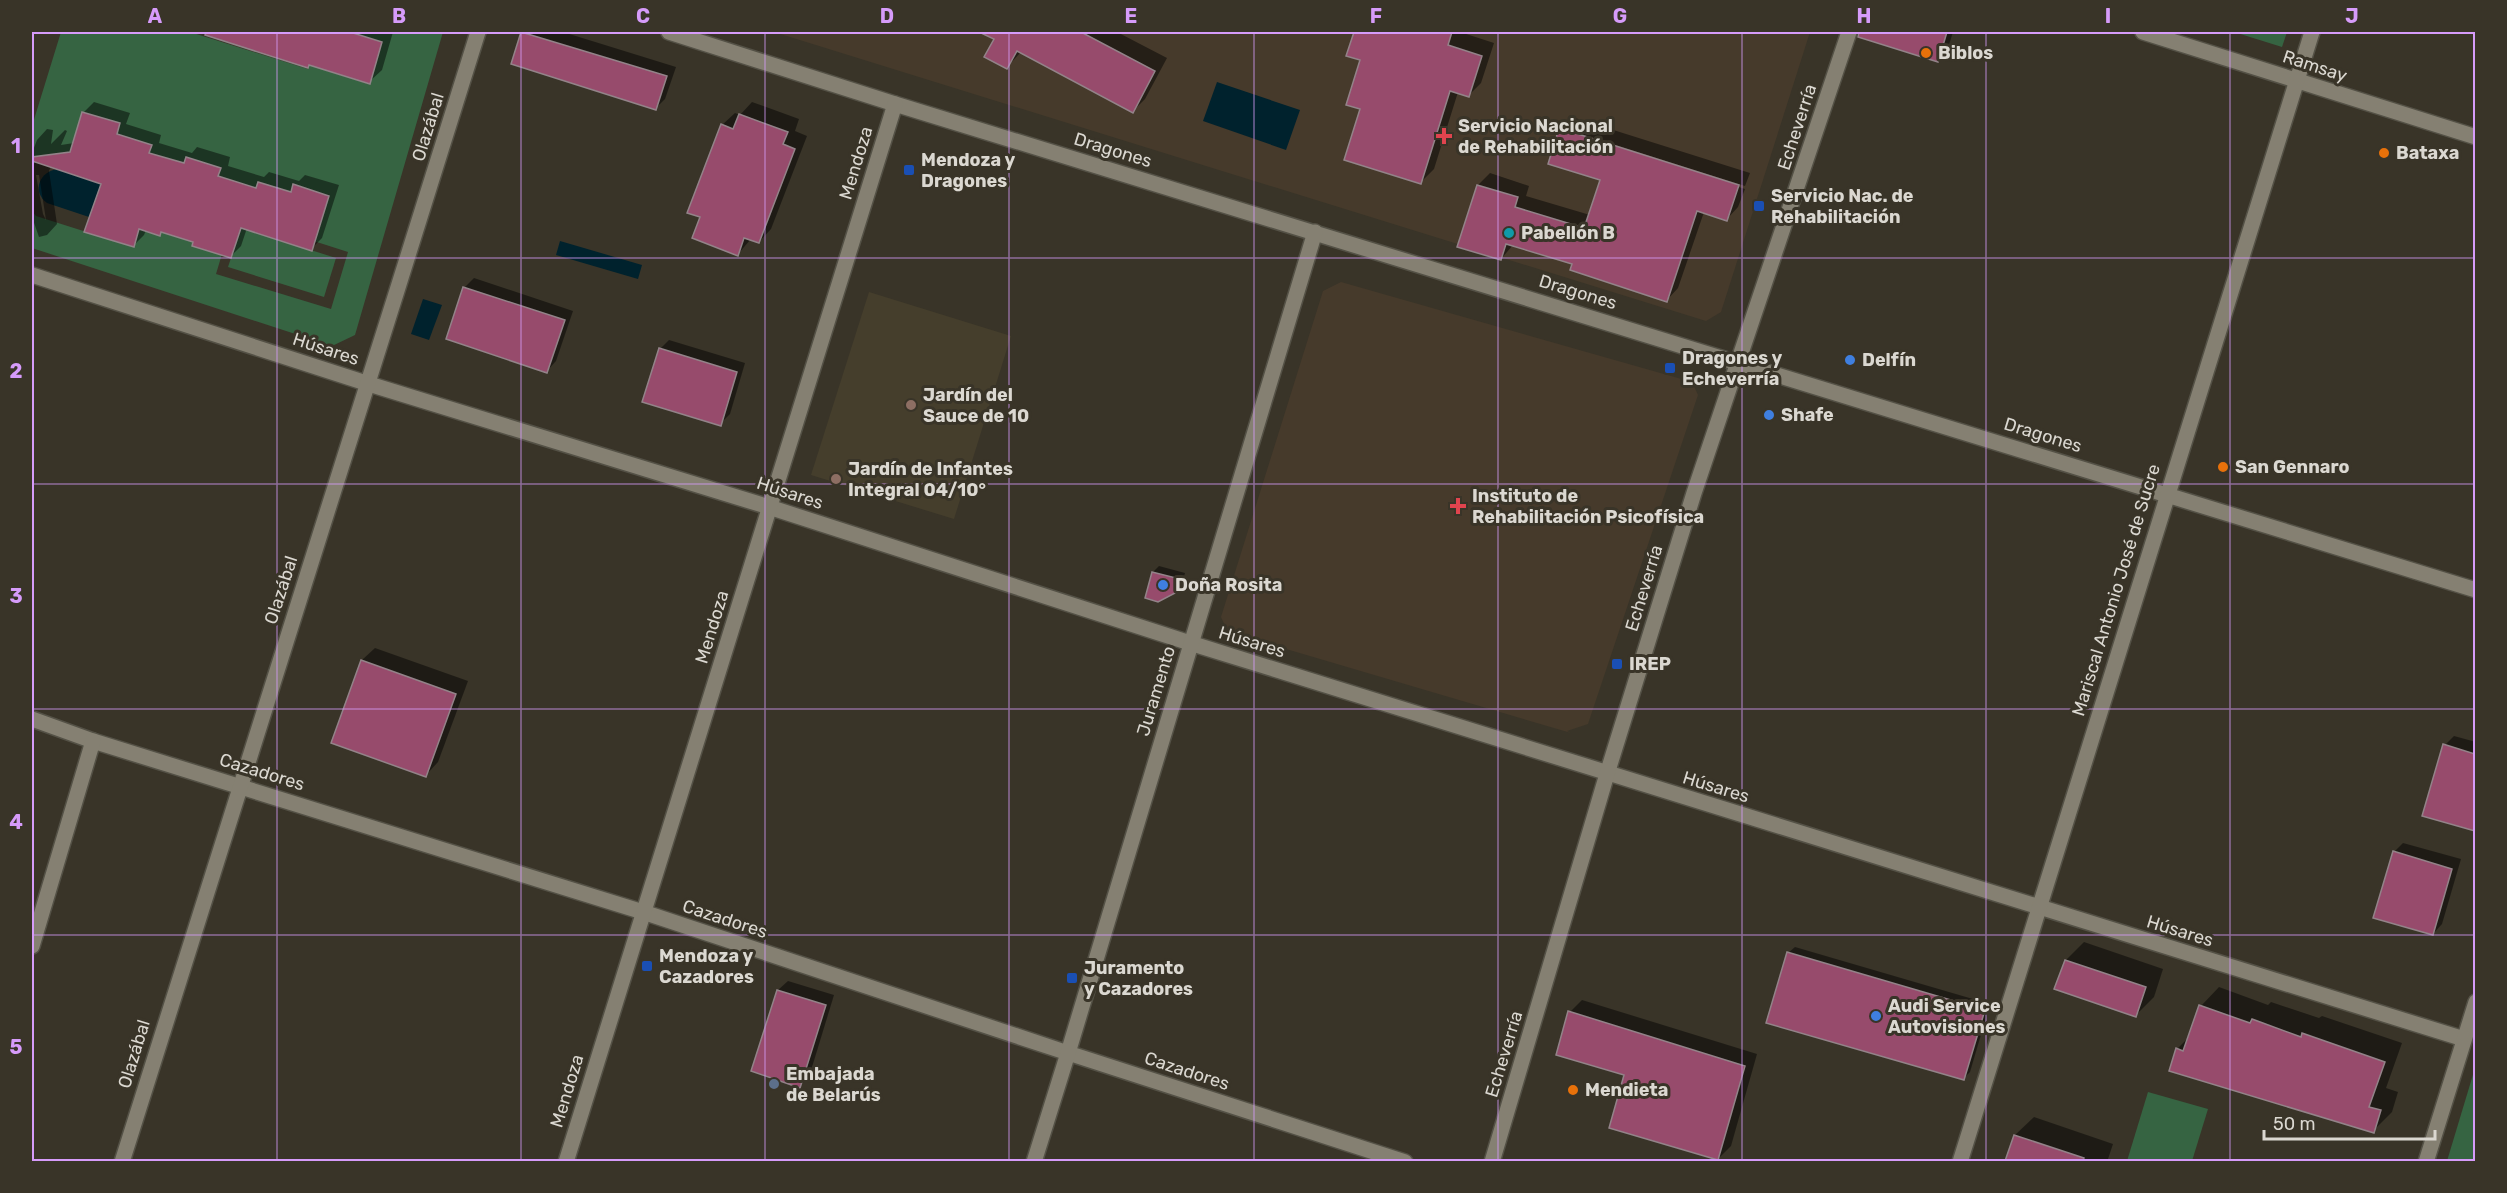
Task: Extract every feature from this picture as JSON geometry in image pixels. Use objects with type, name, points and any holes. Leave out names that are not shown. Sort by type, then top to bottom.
[{"type":"street","name":"Olazábal","points":[[122,1161],[238,785],[369,384],[478,32]]},
{"type":"street","name":"Dragones","points":[[669,32],[895,104],[2475,590]]},
{"type":"street","name":"Echeverría","points":[[1492,1161],[1607,774],[1694,493],[1740,363],[1849,32]]},
{"type":"street","name":"Ramsay","points":[[2143,32],[2475,137]]},
{"type":"street","name":"Mariscal Antonio José de Sucre","points":[[1960,1161],[2295,80],[2312,32]]},
{"type":"street","name":"Mendoza","points":[[566,1161],[895,104]]},
{"type":"street","name":"Juramento","points":[[1034,1161],[1315,232]]},
{"type":"street","name":"Húsares","points":[[32,275],[369,384],[770,507],[1190,643],[1607,774],[2464,1039]]},
{"type":"street","name":"Cazadores","points":[[32,719],[93,741],[643,912],[1068,1053],[1405,1161]]},
{"type":"street","points":[[32,946],[93,741]]},
{"type":"street","points":[[2426,1161],[2475,1002]]},
{"type":"shaded area","name":"Servicio Nacional de Rehabilitación","points":[[774,32],[1810,32],[1721,312],[1706,321]]},
{"type":"shaded area","name":"Instituto de Rehabilitación Psicofísica","points":[[1341,282],[1692,382],[1698,395],[1588,724],[1567,731],[1571,733],[1228,632],[1221,617],[1323,291]]},
{"type":"shaded area","name":"Jardín del Sauce de 10","points":[[869,292],[1011,336],[954,519],[811,475]]},
{"type":"green space","points":[[61,32],[190,32],[308,69],[320,32],[339,32],[327,71],[369,84],[382,42],[350,32],[443,32],[355,335],[332,346],[32,248],[32,211],[36,216],[134,247],[145,212],[144,231],[160,236],[161,232],[193,242],[192,246],[208,251],[228,234],[216,274],[331,309],[348,252],[270,227],[320,226],[329,195],[293,185],[291,192],[258,182],[256,188],[218,176],[220,168],[186,157],[184,163],[149,153],[152,145],[117,134],[120,123],[81,153],[43,157],[32,165],[32,126]]},
{"type":"green space","points":[[2234,32],[2287,32],[2282,47]]},
{"type":"green space","points":[[241,228],[336,258],[324,297],[228,267]]},
{"type":"green space","points":[[2475,1068],[2475,1161],[2447,1161]]},
{"type":"green space","points":[[2148,1092],[2208,1109],[2192,1161],[2127,1161]]},
{"type":"water","points":[[1217,82],[1300,110],[1286,150],[1203,121]]},
{"type":"water","points":[[58,169],[101,184],[89,217],[47,203],[42,198],[39,187],[42,177]]},
{"type":"water","points":[[560,241],[642,265],[638,279],[556,255]]},
{"type":"water","points":[[423,299],[442,305],[429,340],[411,334]]},
{"type":"building","points":[[206,32],[350,32],[382,42],[370,84],[309,65],[308,68],[205,35]]},
{"type":"building","points":[[521,32],[667,76],[656,110],[511,64]]},
{"type":"building","points":[[979,32],[1081,32],[1155,71],[1133,113],[1017,51],[1007,69],[984,57],[994,39]]},
{"type":"building","points":[[1354,32],[1452,32],[1448,45],[1482,56],[1469,97],[1450,91],[1421,184],[1344,160],[1360,109],[1346,105],[1360,60],[1346,56]]},
{"type":"building","name":"Biblos","points":[[1859,32],[1947,32],[1938,62],[1858,37]]},
{"type":"building","points":[[82,112],[120,123],[117,134],[152,145],[149,153],[184,163],[186,157],[221,168],[218,176],[256,188],[258,182],[291,192],[293,184],[329,196],[312,251],[241,228],[231,258],[192,246],[193,242],[161,232],[160,236],[139,229],[134,247],[84,232],[101,184],[32,161],[32,157],[70,152]]},
{"type":"building","points":[[739,114],[788,132],[783,144],[795,149],[759,243],[744,238],[738,256],[692,238],[700,217],[687,213],[721,124],[733,129]]},
{"type":"building","points":[[1559,128],[1739,185],[1727,221],[1697,211],[1667,302],[1570,270],[1572,264],[1506,244],[1501,260],[1457,247],[1477,185],[1518,197],[1515,207],[1584,228],[1600,180],[1548,164]]},
{"type":"building","points":[[463,287],[565,320],[547,373],[446,339]]},
{"type":"building","points":[[659,348],[737,372],[721,426],[642,402]]},
{"type":"building","name":"Doña Rosita","points":[[1152,572],[1180,579],[1177,592],[1158,602],[1145,598]]},
{"type":"building","points":[[361,660],[456,694],[426,777],[331,743]]},
{"type":"building","points":[[2443,744],[2475,754],[2475,831],[2422,816]]},
{"type":"building","points":[[2393,851],[2452,869],[2433,935],[2373,918]]},
{"type":"building","name":"Audi Service Autovisiones","points":[[1787,952],[1985,1010],[1964,1080],[1766,1023]]},
{"type":"building","points":[[2065,960],[2146,987],[2136,1017],[2054,989]]},
{"type":"building","points":[[777,990],[826,1005],[800,1088],[751,1071]]},
{"type":"building","points":[[2199,1005],[2250,1023],[2252,1019],[2301,1037],[2302,1033],[2385,1062],[2369,1107],[2381,1110],[2374,1133],[2169,1071],[2176,1048],[2183,1051]]},
{"type":"building","points":[[1568,1011],[1745,1066],[1718,1160],[1609,1128],[1624,1075],[1556,1055]]},
{"type":"building","points":[[2014,1135],[2084,1158],[2083,1161],[2005,1161]]},
{"type":"place","name":"Biblos","points":[[1926,53]]},
{"type":"place","name":"Servicio Nacional de Rehabilitación","points":[[1444,136]]},
{"type":"place","name":"Bataxa","points":[[2384,153]]},
{"type":"place","name":"Mendoza y Dragones","points":[[909,170]]},
{"type":"place","name":"Servicio Nac. de Rehabilitación","points":[[1759,206]]},
{"type":"place","name":"Pabellón B","points":[[1509,233]]},
{"type":"place","name":"Delfín","points":[[1850,360]]},
{"type":"place","name":"Dragones y Echeverría","points":[[1670,368]]},
{"type":"place","name":"Jardín del Sauce de 10","points":[[911,405]]},
{"type":"place","name":"Shafe","points":[[1769,415]]},
{"type":"place","name":"San Gennaro","points":[[2223,467]]},
{"type":"place","name":"Jardín de Infantes Integral 04/10°","points":[[836,479]]},
{"type":"place","name":"Instituto de Rehabilitación Psicofísica","points":[[1458,506]]},
{"type":"place","name":"Doña Rosita","points":[[1163,585]]},
{"type":"place","name":"IREP","points":[[1617,664]]},
{"type":"place","name":"Mendoza y Cazadores","points":[[647,966]]},
{"type":"place","name":"Juramento y Cazadores","points":[[1072,978]]},
{"type":"place","name":"Audi Service Autovisiones","points":[[1876,1016]]},
{"type":"place","name":"Embajada de Belarús","points":[[774,1084]]},
{"type":"place","name":"Mendieta","points":[[1573,1090]]}]
